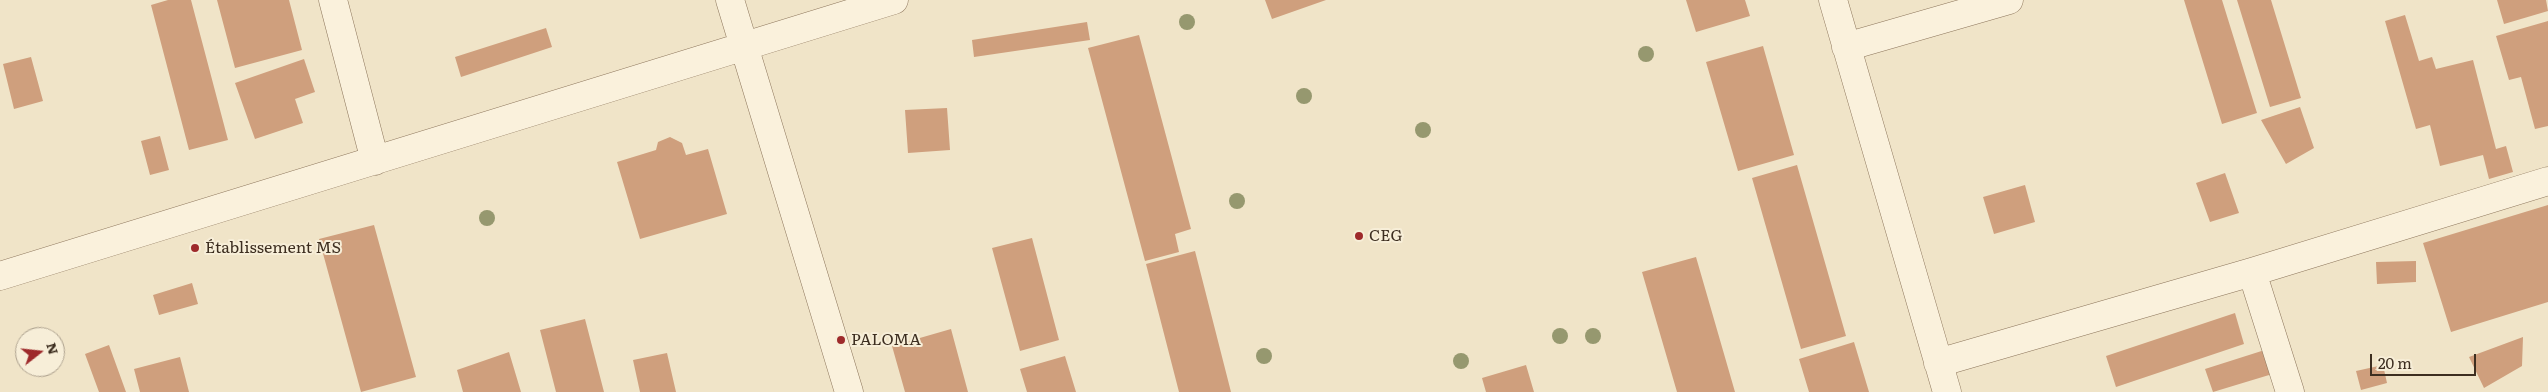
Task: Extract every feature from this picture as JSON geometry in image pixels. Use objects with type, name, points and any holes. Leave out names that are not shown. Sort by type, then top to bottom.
[{"type":"street","points":[[333,0],[375,161]]},
{"type":"street","points":[[730,0],[849,392]]},
{"type":"street","points":[[0,276],[894,0]]},
{"type":"street","points":[[1833,0],[1947,392]]},
{"type":"street","points":[[1846,47],[2009,0]]},
{"type":"street","points":[[1938,363],[2252,272],[2548,181]]},
{"type":"street","points":[[2252,272],[2290,392]]},
{"type":"building","points":[[168,0],[191,0],[228,140],[189,150],[151,5]]},
{"type":"building","points":[[217,0],[289,0],[302,50],[235,68]]},
{"type":"building","points":[[1265,0],[1326,0],[1272,19]]},
{"type":"building","points":[[1686,0],[1745,0],[1750,16],[1696,32]]},
{"type":"building","points":[[2184,0],[2222,0],[2257,113],[2222,124]]},
{"type":"building","points":[[2237,0],[2271,0],[2301,98],[2270,107]]},
{"type":"building","points":[[2497,0],[2546,0],[2548,11],[2504,24]]},
{"type":"building","points":[[2405,15],[2419,61],[2432,57],[2436,69],[2473,60],[2496,149],[2506,146],[2513,172],[2489,179],[2483,155],[2440,166],[2430,125],[2416,129],[2385,21]]},
{"type":"building","points":[[2548,21],[2548,126],[2535,129],[2521,77],[2509,80],[2496,36]]},
{"type":"building","points":[[1087,22],[1090,40],[974,57],[972,40]]},
{"type":"building","points":[[546,28],[552,47],[461,77],[455,57]]},
{"type":"building","points":[[1139,35],[1191,229],[1175,234],[1179,252],[1145,261],[1088,48]]},
{"type":"building","points":[[1763,46],[1794,155],[1738,171],[1706,62]]},
{"type":"building","points":[[31,57],[43,101],[14,109],[3,64]]},
{"type":"building","points":[[304,59],[315,92],[295,99],[303,123],[255,139],[235,83]]},
{"type":"building","points":[[2300,107],[2314,148],[2286,164],[2261,120]]},
{"type":"building","points":[[947,108],[950,150],[908,153],[905,110]]},
{"type":"building","points":[[160,136],[169,170],[150,175],[141,141]]},
{"type":"building","points":[[670,137],[682,143],[686,155],[708,149],[727,214],[640,239],[617,162],[656,150],[658,142]]},
{"type":"building","points":[[1797,165],[1846,336],[1801,349],[1752,178]]},
{"type":"building","points":[[2225,173],[2239,213],[2210,222],[2196,183]]},
{"type":"building","points":[[2025,185],[2035,222],[1994,234],[1983,197]]},
{"type":"building","points":[[2548,205],[2548,302],[2451,332],[2423,243]]},
{"type":"building","points":[[374,225],[416,377],[361,392],[319,239]]},
{"type":"building","points":[[1032,238],[1059,340],[1020,351],[992,248]]},
{"type":"building","points":[[1195,251],[1231,392],[1179,392],[1146,264]]},
{"type":"building","points":[[1696,257],[1735,392],[1677,392],[1642,272]]},
{"type":"building","points":[[2416,261],[2416,282],[2377,284],[2376,262]]},
{"type":"building","points":[[192,283],[198,304],[159,315],[153,295]]},
{"type":"building","points":[[2235,313],[2244,344],[2116,387],[2106,356]]},
{"type":"building","points":[[585,319],[604,392],[556,392],[540,330]]},
{"type":"building","points":[[951,329],[968,392],[905,392],[892,346]]},
{"type":"building","points":[[2523,337],[2522,366],[2484,388],[2469,357]]},
{"type":"building","points":[[1854,342],[1869,392],[1809,392],[1799,359]]},
{"type":"building","points":[[109,345],[126,392],[99,392],[85,354]]},
{"type":"building","points":[[2271,348],[2279,372],[2213,392],[2205,369]]},
{"type":"building","points":[[509,352],[521,392],[463,392],[457,370]]},
{"type":"building","points":[[667,353],[676,392],[640,392],[633,360]]},
{"type":"building","points":[[1065,356],[1076,392],[1027,392],[1020,369]]},
{"type":"building","points":[[180,357],[189,392],[140,392],[134,369]]},
{"type":"building","points":[[1526,365],[1534,392],[1486,392],[1482,378]]},
{"type":"building","points":[[2383,365],[2387,383],[2361,390],[2356,371]]},
{"type":"place","name":"CEG","points":[[1359,236]]},
{"type":"place","name":"Établissement MS","points":[[195,248]]},
{"type":"place","name":"PALOMA","points":[[841,340]]}]
